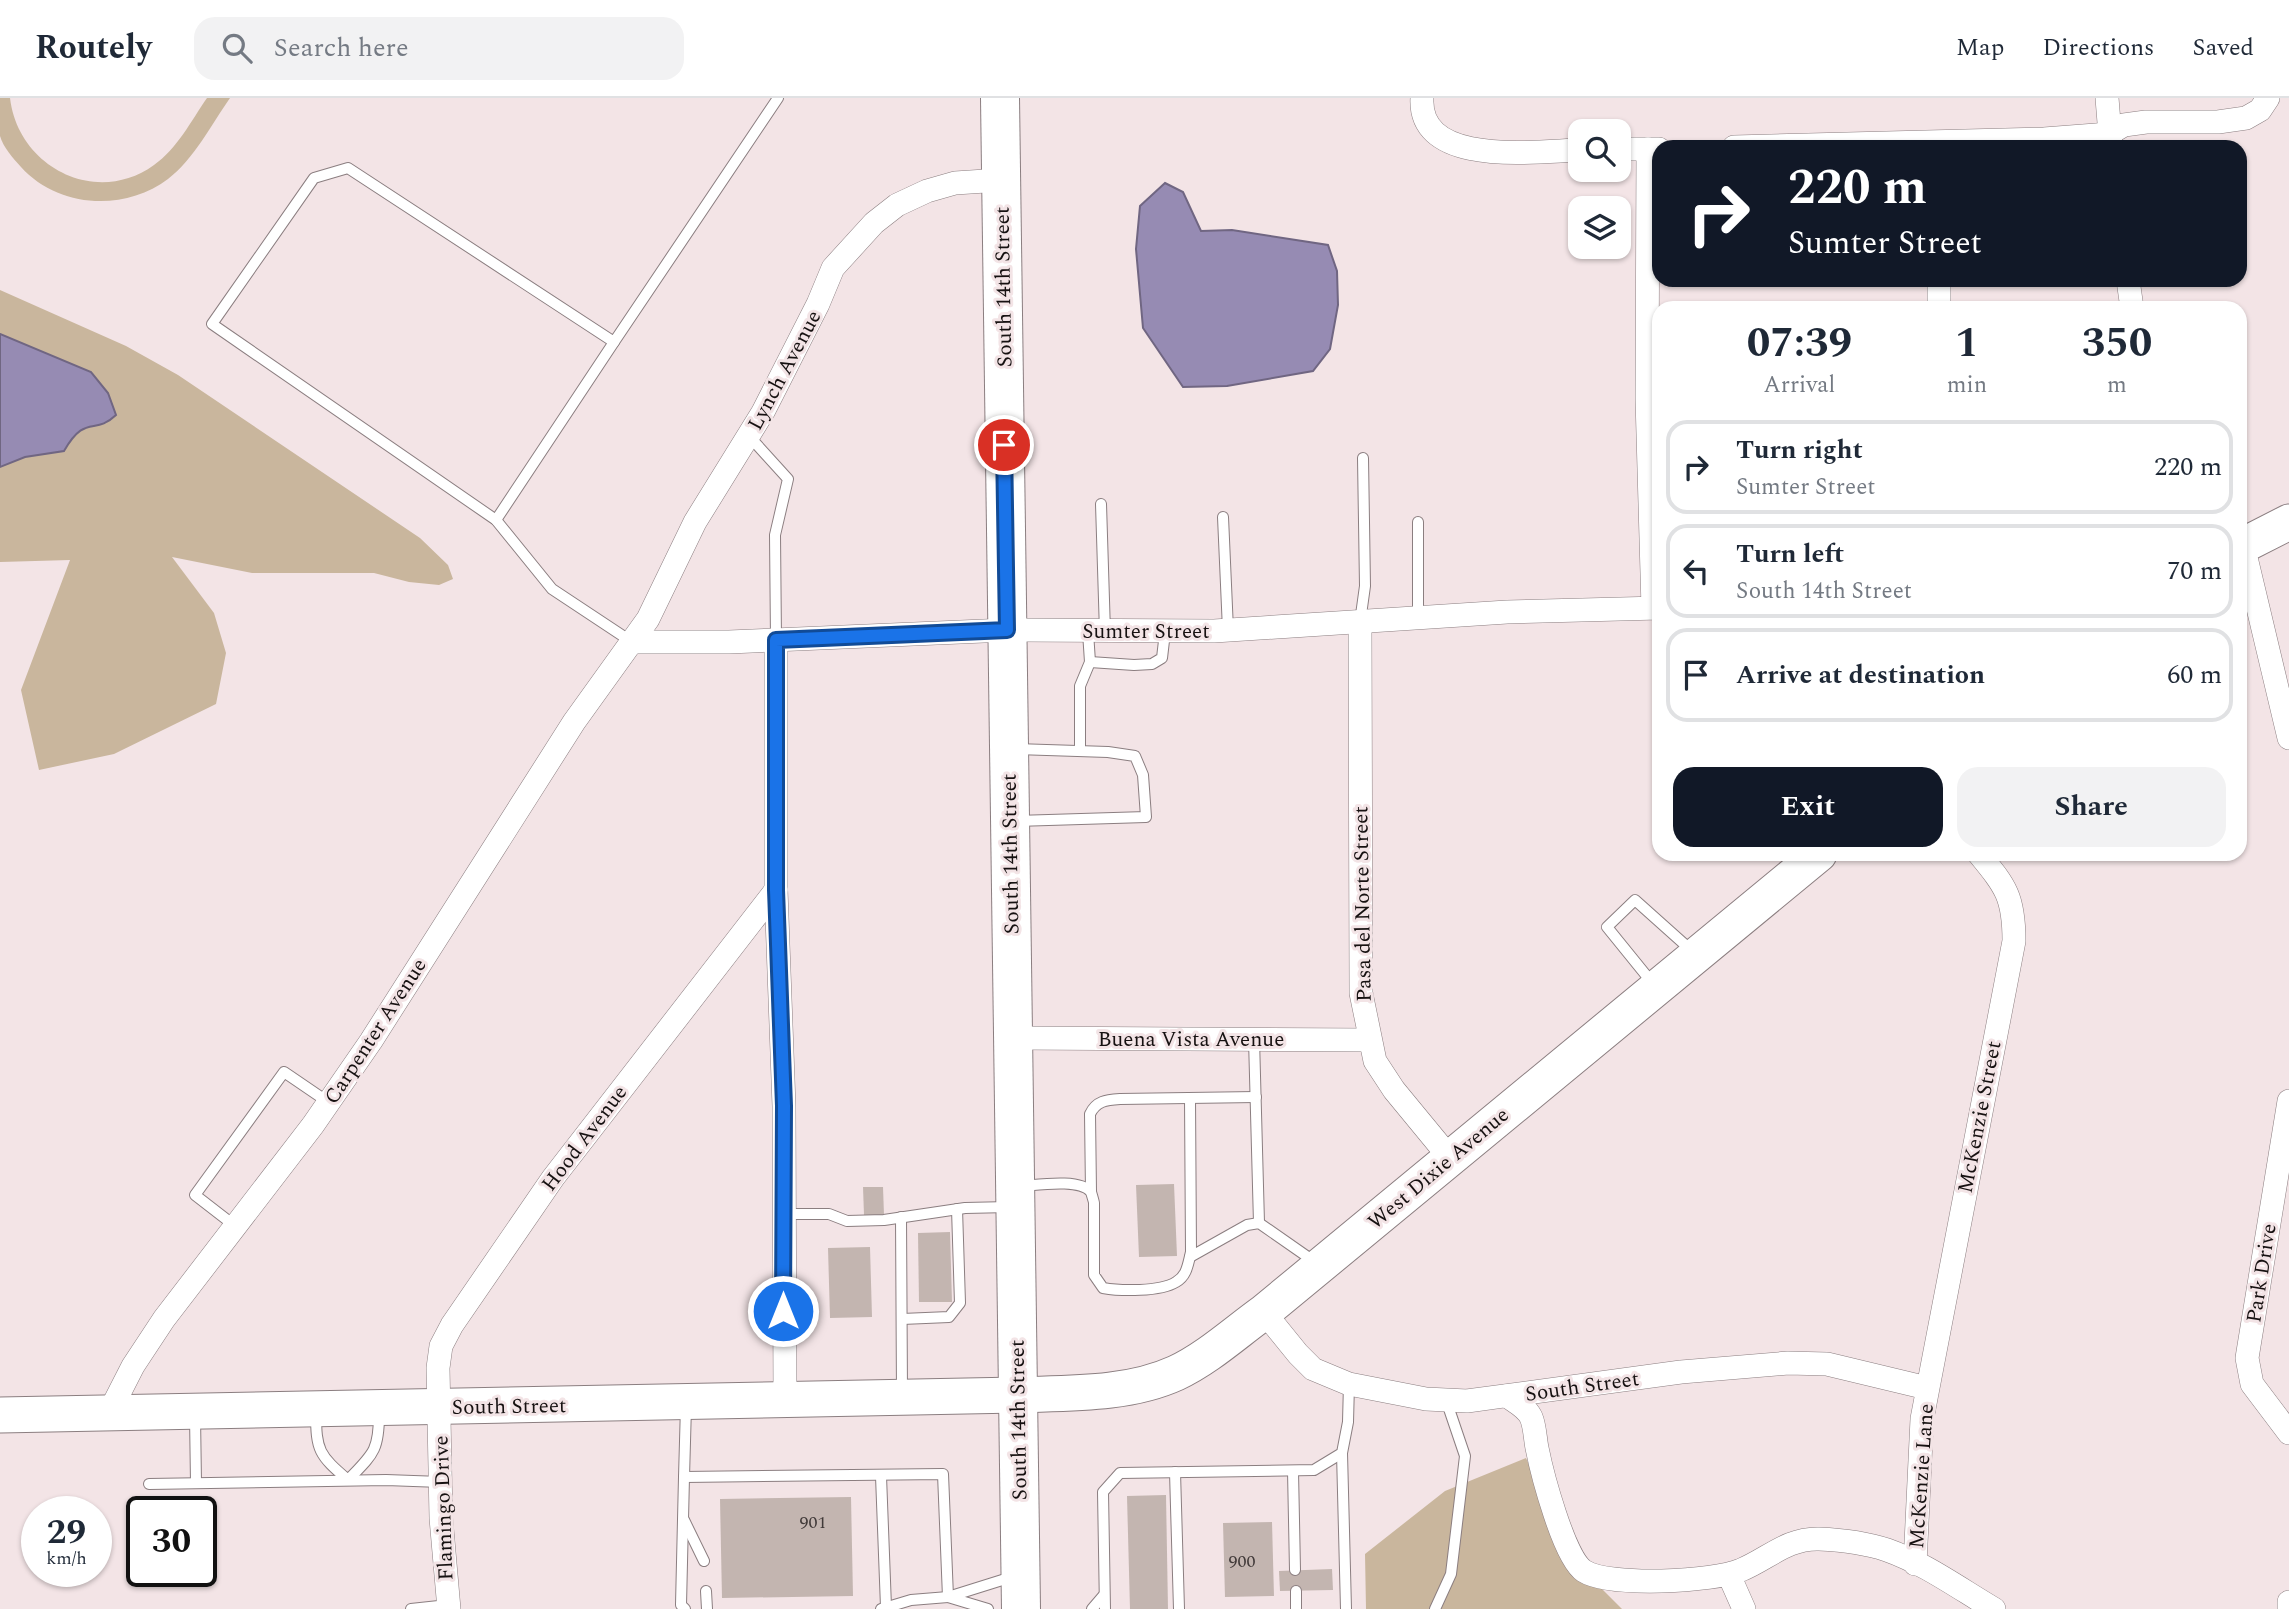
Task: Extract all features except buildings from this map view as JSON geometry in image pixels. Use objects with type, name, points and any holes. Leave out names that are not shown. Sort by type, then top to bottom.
[{"type":"highway","name":"South 14th Street","points":[[1002,99],[1021,1592]]},
{"type":"main road","points":[[2247,543],[2289,522]]},
{"type":"main road","name":"West Dixie Avenue","points":[[1017,1395],[1083,1392],[1146,1383],[1176,1373],[1204,1356],[1264,1312],[1811,861]]},
{"type":"main road","name":"South Street","points":[[0,1415],[1017,1395]]},
{"type":"street","points":[[1422,98],[1425,119],[1432,129],[1448,142],[1486,152],[1568,150]]},
{"type":"street","points":[[2107,98],[2110,140]]},
{"type":"street","points":[[2111,140],[2124,125],[2146,122],[2218,122],[2246,118],[2260,110],[2268,98]]},
{"type":"street","points":[[2026,140],[2077,140]]},
{"type":"street","points":[[1631,149],[1652,149]]},
{"type":"street","name":"Lynch Avenue","points":[[632,642],[648,619],[695,522],[748,436],[818,304],[833,268],[874,223],[897,205],[927,191],[955,183],[1001,180]]},
{"type":"street","points":[[1652,191],[1647,399],[1652,515]]},
{"type":"street","points":[[2247,570],[2289,738]]},
{"type":"street","name":"Sumter Street","points":[[632,642],[776,640],[1007,630],[1228,631],[1507,612],[1652,608]]},
{"type":"street","name":"Pasa del Norte Street","points":[[1360,622],[1361,993],[1375,1061],[1394,1090],[1450,1158]]},
{"type":"street","points":[[776,640],[776,890],[784,1106],[785,1401]]},
{"type":"street","name":"Carpenter Avenue","points":[[109,1413],[145,1347],[371,1041],[574,722],[632,642]]},
{"type":"street","name":"McKenzie Street","points":[[1927,1388],[2014,941],[2012,905],[2005,885],[1985,861]]},
{"type":"street","name":"Hood Avenue","points":[[440,1407],[438,1368],[441,1346],[452,1325],[553,1178],[776,890]]},
{"type":"street","name":"Buena Vista Avenue","points":[[1013,1038],[1369,1040]]},
{"type":"street","name":"Park Drive","points":[[2289,1101],[2247,1358],[2252,1384],[2289,1433]]},
{"type":"street","name":"South Street","points":[[1264,1312],[1313,1369],[1349,1384],[1378,1391],[1446,1400],[1467,1401],[1681,1372],[1788,1363],[1827,1364],[1927,1388]]},
{"type":"street","name":"McKenzie Lane","points":[[1915,1564],[1917,1469],[1927,1388]]},
{"type":"street","points":[[1507,1396],[1525,1409],[1531,1418],[1537,1450],[1560,1530],[1581,1569],[1593,1576],[1615,1581],[1729,1575],[1798,1540],[1818,1539],[1870,1545],[1889,1551],[1994,1609]]},
{"type":"street","name":"Flamingo Drive","points":[[440,1407],[441,1482],[449,1607]]},
{"type":"street","points":[[1729,1575],[1744,1609]]},
{"type":"street","points":[[2289,1602],[2289,1609]]},
{"type":"lane","points":[[496,520],[778,98]]},
{"type":"lane","points":[[614,342],[348,168],[314,178],[212,324],[496,520],[552,589],[632,642]]},
{"type":"lane","points":[[748,436],[788,479],[775,534],[776,640]]},
{"type":"lane","points":[[1360,622],[1365,586],[1363,458]]},
{"type":"lane","points":[[1080,751],[1080,686],[1090,662],[1097,632],[1101,503]]},
{"type":"lane","points":[[1223,517],[1228,631]]},
{"type":"lane","points":[[1418,522],[1418,618]]},
{"type":"lane","points":[[1090,662],[1152,664],[1162,658],[1165,632]]},
{"type":"lane","points":[[1009,749],[1135,756],[1143,775],[1146,817],[1010,821]]},
{"type":"lane","points":[[1657,988],[1607,927],[1635,900],[1697,955]]},
{"type":"lane","points":[[1254,1039],[1259,1223]]},
{"type":"lane","points":[[235,1226],[195,1195],[284,1072],[328,1102]]},
{"type":"lane","points":[[1190,1098],[1190,1256],[1187,1270],[1176,1282],[1159,1287],[1118,1291],[1103,1288],[1094,1275],[1090,1114],[1093,1106],[1105,1100],[1120,1099],[1256,1097]]},
{"type":"lane","points":[[783,1214],[829,1214],[847,1221],[957,1209],[1070,1184],[1083,1186],[1091,1192]]},
{"type":"lane","points":[[902,1319],[949,1317],[960,1303],[957,1209]]},
{"type":"lane","points":[[901,1217],[902,1398]]},
{"type":"lane","points":[[1190,1256],[1247,1225],[1259,1223],[1320,1266]]},
{"type":"lane","points":[[1346,1609],[1342,1453],[1348,1423],[1349,1384]]},
{"type":"lane","points":[[1435,1609],[1451,1574],[1465,1456],[1446,1400]]},
{"type":"lane","points":[[685,1609],[681,1605],[686,1403]]},
{"type":"lane","points":[[348,1480],[370,1458],[379,1441],[379,1408]]},
{"type":"lane","points":[[316,1409],[316,1445],[323,1459],[348,1480]]},
{"type":"lane","points":[[195,1411],[196,1483]]},
{"type":"lane","points":[[1105,1609],[1103,1492],[1120,1473],[1314,1470],[1342,1453]]},
{"type":"lane","points":[[1293,1471],[1295,1570]]},
{"type":"lane","points":[[1175,1472],[1179,1609]]},
{"type":"lane","points":[[684,1478],[943,1474],[948,1597]]},
{"type":"lane","points":[[881,1476],[883,1608],[911,1600],[1021,1592]]},
{"type":"lane","points":[[149,1484],[348,1480],[441,1482]]},
{"type":"lane","points":[[682,1517],[704,1561]]},
{"type":"lane","points":[[706,1591],[708,1609]]},
{"type":"lane","points":[[1296,1591],[1296,1609]]},
{"type":"lane","points":[[1092,1609],[1104,1595]]},
{"type":"lane","points":[[948,1597],[988,1609]]},
{"type":"lane","points":[[411,1609],[449,1607]]},
{"type":"shaded area","points":[[0,98],[10,98],[16,122],[28,143],[44,161],[63,173],[85,180],[108,182],[131,177],[154,165],[170,151],[207,98],[230,98],[194,152],[168,179],[151,190],[132,197],[92,201],[53,191],[36,181],[21,167],[0,136]]},
{"type":"shaded area","points":[[1165,183],[1183,192],[1201,231],[1232,230],[1328,245],[1337,271],[1338,305],[1330,349],[1313,371],[1227,386],[1183,387],[1143,328],[1136,249],[1140,206]]},
{"type":"shaded area","points":[[0,290],[126,346],[178,375],[420,538],[448,565],[453,579],[439,585],[409,582],[374,573],[252,573],[172,557],[214,613],[226,653],[216,704],[114,754],[39,770],[21,690],[70,560],[0,562],[0,467],[25,457],[64,451],[81,430],[107,423],[56,360],[0,334]]},
{"type":"shaded area","points":[[0,334],[91,372],[108,393],[116,415],[102,424],[78,432],[64,451],[25,457],[0,467]]},
{"type":"shaded area","points":[[1526,1458],[1559,1532],[1600,1587],[1622,1609],[1366,1609],[1365,1554],[1445,1491]]},
{"type":"route","points":[[783,1311],[784,1106],[776,890],[776,640],[885,633],[1007,630],[1004,445]]}]
